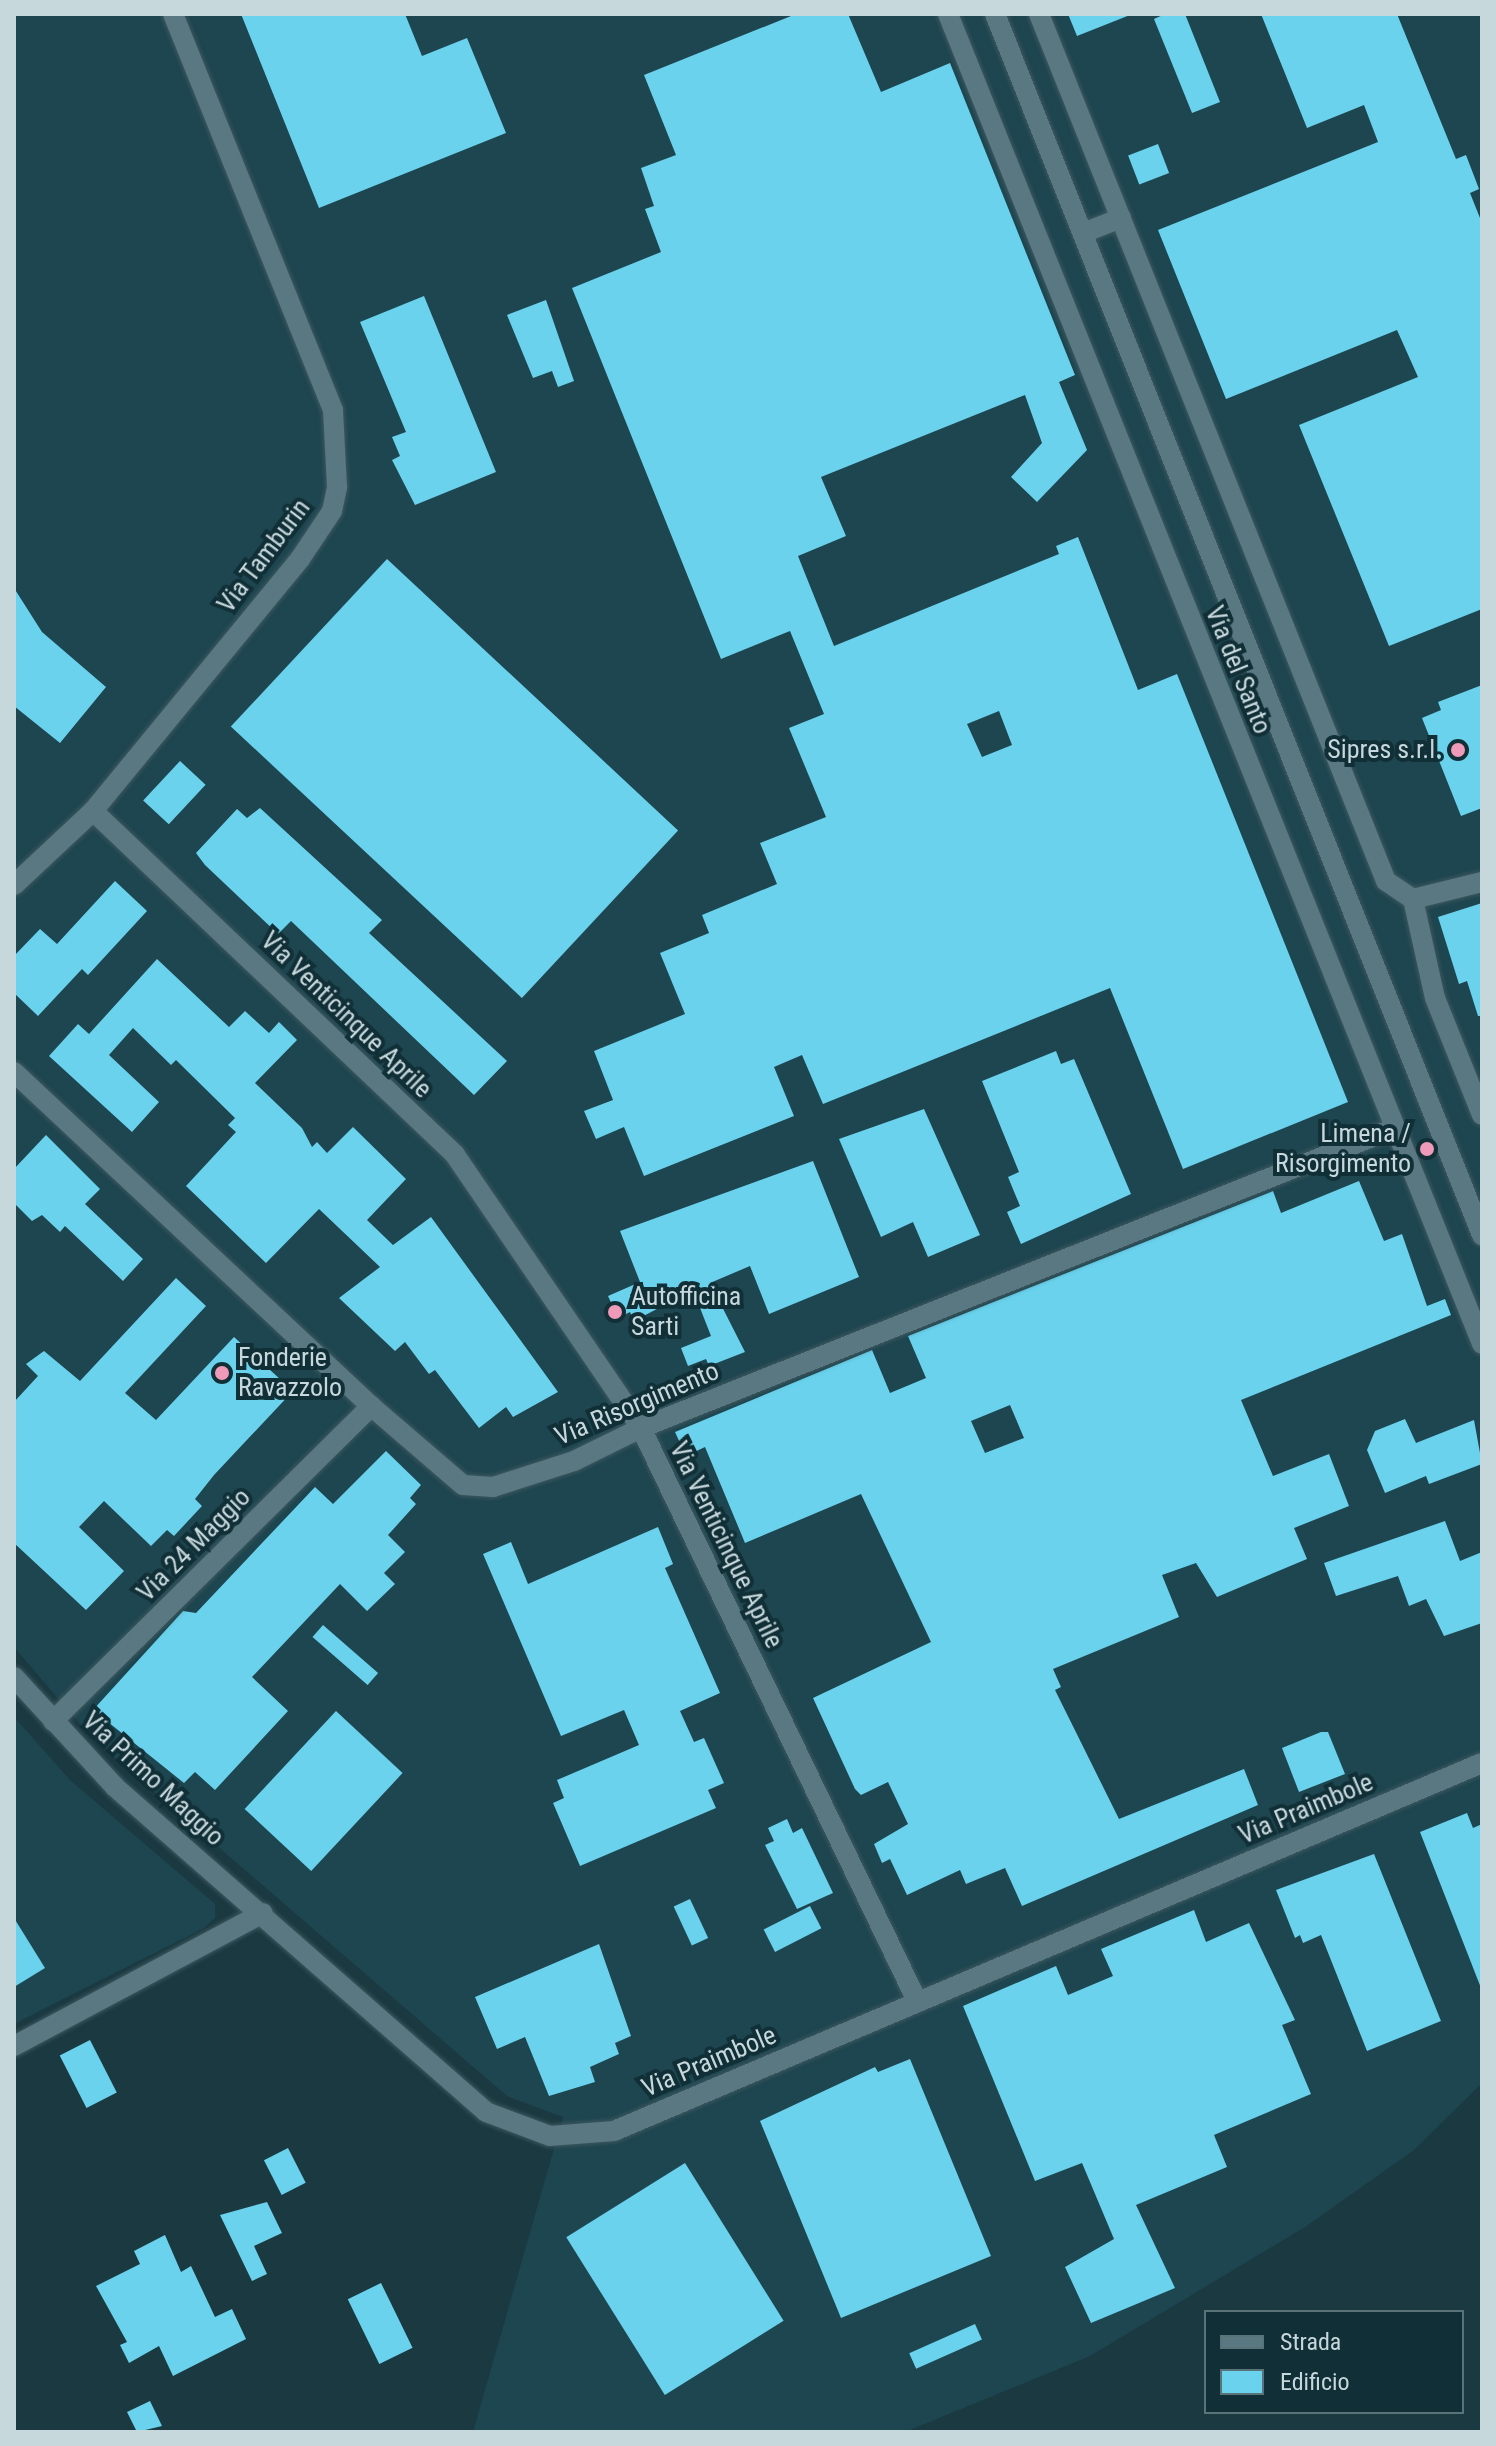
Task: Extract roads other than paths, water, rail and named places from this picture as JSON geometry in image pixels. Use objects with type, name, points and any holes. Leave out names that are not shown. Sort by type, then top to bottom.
[{"type":"street","name":"Via Tamburin","points":[[14,885],[93,811],[322,531],[337,487],[333,410],[173,14]]},
{"type":"street","name":"Via del Santo","points":[[948,14],[1482,1344]]},
{"type":"street","points":[[995,14],[1476,1203],[1482,1235]]},
{"type":"street","points":[[1039,14],[1386,881],[1413,899],[1435,998],[1482,1115]]},
{"type":"street","points":[[1083,233],[1121,218]]},
{"type":"street","name":"Via Venticinque Aprile","points":[[93,811],[455,1155],[641,1428],[916,1999]]},
{"type":"street","points":[[1413,899],[1482,882]]},
{"type":"street","name":"Via Risorgimento","points":[[14,1072],[371,1406],[463,1485],[524,1479],[641,1428],[1395,1128]]},
{"type":"street","name":"Via 24 Maggio","points":[[53,1721],[371,1406]]},
{"type":"street","name":"Via Primo Maggio","points":[[14,1677],[115,1787],[263,1913]]},
{"type":"street","name":"Via Praimbole","points":[[263,1913],[486,2112],[550,2136],[614,2131],[916,1999],[1482,1763]]},
{"type":"street","points":[[14,2046],[263,1913]]},
{"type":"place","name":"Sipres s.r.l.","points":[[1458,750]]},
{"type":"place","name":"Limena / Risorgimento","points":[[1427,1149]]},
{"type":"place","name":"Autofficina Sarti","points":[[615,1312]]},
{"type":"place","name":"Fonderie Ravazzolo","points":[[222,1373]]}]
